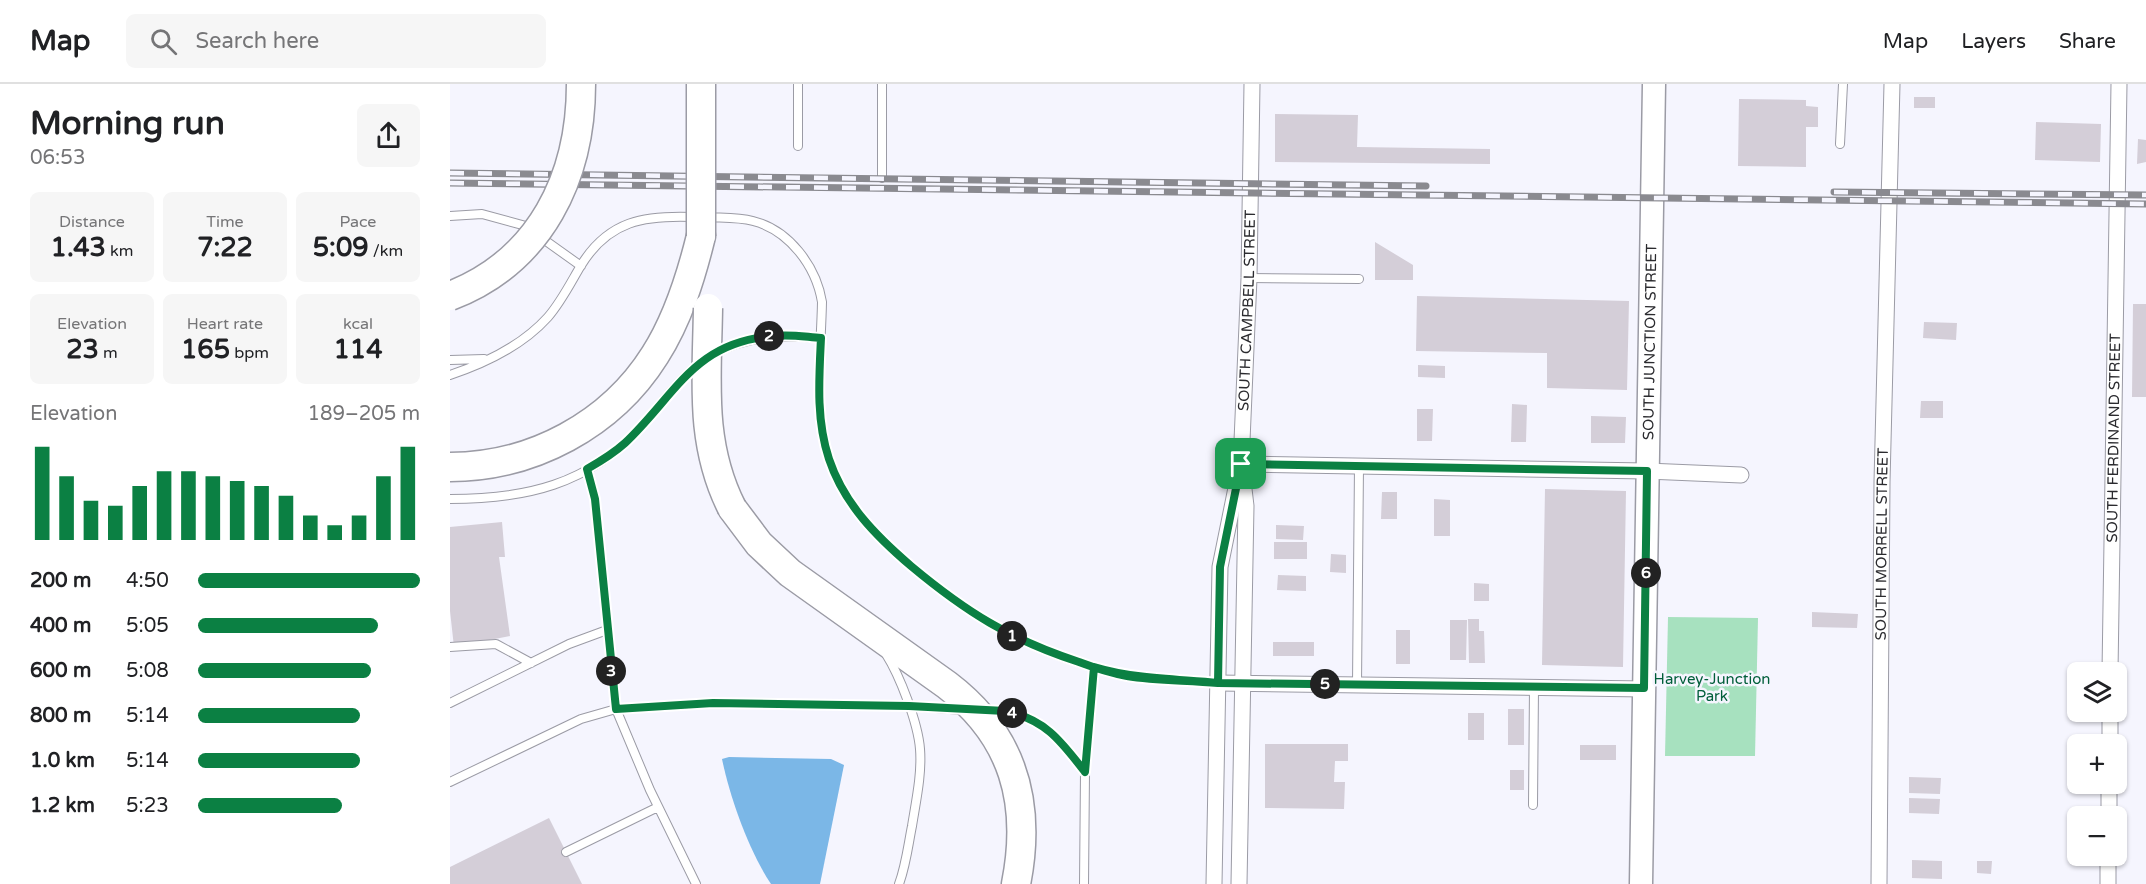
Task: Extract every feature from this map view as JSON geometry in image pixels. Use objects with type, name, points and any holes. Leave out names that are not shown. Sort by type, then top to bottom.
[{"type":"highway","points":[[450,296],[487,277],[513,258],[532,239],[547,218],[566,180],[574,149],[580,113],[581,84]]},
{"type":"highway","points":[[701,84],[701,236],[707,292],[707,416],[718,476],[732,508],[759,543],[779,564],[947,685],[987,722],[1004,750],[1018,790],[1022,830],[1016,884]]},
{"type":"highway","points":[[450,468],[521,458],[559,442],[606,411],[623,396],[648,366],[675,317],[690,277],[701,236]]},
{"type":"street","name":"SOUTH CAMPBELL STREET","points":[[1214,884],[1220,567],[1241,464],[1249,278],[1252,84]]},
{"type":"street","name":"SOUTH JUNCTION STREET","points":[[1641,884],[1654,84]]},
{"type":"street","name":"SOUTH MORRELL STREET","points":[[1879,884],[1882,482],[1892,84]]},
{"type":"street","name":"SOUTH FERDINAND STREET","points":[[2110,662],[2119,84]]},
{"type":"street","name":"SOUTH CAMPBELL STREET","points":[[1239,884],[1246,506],[1241,464]]},
{"type":"street","points":[[1241,464],[1647,471],[1741,475]]},
{"type":"street","points":[[1218,683],[1644,688]]},
{"type":"street","points":[[2108,866],[2108,884]]},
{"type":"lane","points":[[798,84],[798,146]]},
{"type":"lane","points":[[882,84],[882,178]]},
{"type":"lane","points":[[1840,144],[1843,84]]},
{"type":"lane","points":[[450,216],[482,214],[526,226],[581,266]]},
{"type":"lane","points":[[450,375],[514,346],[542,323],[564,296],[590,253],[624,225],[645,217],[678,216],[754,221],[766,226],[792,244],[817,282],[822,302],[819,407],[825,441],[835,475],[843,492],[862,518],[892,550],[943,592],[973,613],[1027,644],[1094,667],[1129,676],[1218,683]]},
{"type":"lane","points":[[1249,278],[1359,279]]},
{"type":"lane","points":[[450,499],[489,499],[530,493],[560,483],[587,469],[625,443],[689,372],[714,354],[741,342],[774,336],[821,338]]},
{"type":"lane","points":[[450,360],[489,359]]},
{"type":"lane","points":[[1357,685],[1359,466]]},
{"type":"lane","points":[[587,469],[595,499],[616,709],[658,807],[696,884]]},
{"type":"lane","points":[[863,625],[890,660],[909,706],[918,736],[921,761],[911,833],[899,884]]},
{"type":"lane","points":[[450,703],[569,644],[607,630]]},
{"type":"lane","points":[[450,647],[496,644],[531,663]]},
{"type":"lane","points":[[1084,884],[1085,772],[1094,667]]},
{"type":"lane","points":[[1533,805],[1534,687]]},
{"type":"lane","points":[[450,782],[581,719],[616,709],[713,703],[909,706],[1018,714],[1042,724],[1061,742],[1085,772]]},
{"type":"lane","points":[[566,852],[658,807]]},
{"type":"green space","name":"Harvey-Junction Park","points":[[1668,617],[1758,618],[1755,756],[1665,756]]},
{"type":"water","points":[[729,757],[831,759],[844,765],[820,884],[771,884],[755,856],[735,807],[722,759]]},
{"type":"building","points":[[1914,97],[1935,97],[1935,108],[1914,108]]},
{"type":"building","points":[[1739,99],[1806,100],[1806,106],[1818,107],[1818,127],[1806,127],[1806,167],[1738,166]]},
{"type":"building","points":[[1275,114],[1358,115],[1357,147],[1490,149],[1490,164],[1275,162]]},
{"type":"building","points":[[2036,122],[2101,124],[2100,162],[2035,160]]},
{"type":"building","points":[[2138,139],[2146,140],[2146,162],[2137,164]]},
{"type":"building","points":[[1375,242],[1413,265],[1413,280],[1375,280]]},
{"type":"building","points":[[1417,296],[1629,301],[1627,390],[1547,388],[1547,353],[1416,351]]},
{"type":"building","points":[[2133,304],[2146,304],[2146,397],[2132,397]]},
{"type":"building","points":[[1924,322],[1957,323],[1956,340],[1923,338]]},
{"type":"building","points":[[1418,365],[1445,366],[1445,378],[1418,377]]},
{"type":"building","points":[[1921,401],[1943,401],[1943,418],[1920,418]]},
{"type":"building","points":[[1512,404],[1527,405],[1526,442],[1511,442]]},
{"type":"building","points":[[1417,409],[1433,409],[1432,441],[1417,441]]},
{"type":"building","points":[[1591,416],[1626,417],[1625,443],[1591,443]]},
{"type":"building","points":[[1545,489],[1626,491],[1623,667],[1542,665]]},
{"type":"building","points":[[1382,492],[1397,492],[1397,519],[1381,519]]},
{"type":"building","points":[[1434,499],[1450,500],[1450,536],[1434,536]]},
{"type":"building","points":[[502,522],[505,557],[499,557],[510,636],[454,647],[450,611],[450,527]]},
{"type":"building","points":[[1276,525],[1304,526],[1303,540],[1276,539]]},
{"type":"building","points":[[1274,542],[1307,542],[1307,559],[1274,559]]},
{"type":"building","points":[[1331,554],[1346,555],[1346,573],[1330,572]]},
{"type":"building","points":[[1278,575],[1306,576],[1306,591],[1277,590]]},
{"type":"building","points":[[1474,583],[1489,584],[1489,601],[1474,601]]},
{"type":"building","points":[[1812,612],[1858,614],[1857,628],[1812,627]]},
{"type":"building","points":[[1468,619],[1479,619],[1479,631],[1484,631],[1485,663],[1469,663]]},
{"type":"building","points":[[1450,620],[1467,620],[1466,660],[1450,660]]},
{"type":"building","points":[[1396,630],[1410,630],[1410,664],[1396,664]]},
{"type":"building","points":[[1273,642],[1314,642],[1314,656],[1273,656]]},
{"type":"building","points":[[1508,709],[1524,709],[1524,745],[1508,745]]},
{"type":"building","points":[[1468,713],[1484,713],[1484,740],[1468,740]]},
{"type":"building","points":[[1265,744],[1348,744],[1348,761],[1335,761],[1334,782],[1345,782],[1344,809],[1265,808]]},
{"type":"building","points":[[1580,745],[1616,745],[1616,760],[1580,760]]},
{"type":"building","points":[[1510,770],[1524,770],[1524,790],[1510,790]]},
{"type":"building","points":[[1909,777],[1941,778],[1940,794],[1909,793]]},
{"type":"building","points":[[1909,798],[1940,799],[1939,814],[1909,813]]},
{"type":"building","points":[[549,818],[582,884],[450,884],[450,867]]},
{"type":"building","points":[[1912,860],[1942,861],[1942,879],[1912,878]]},
{"type":"building","points":[[1977,861],[1992,861],[1991,874],[1977,873]]},
{"type":"railway","points":[[450,173],[1426,186]]},
{"type":"railway","points":[[450,183],[2146,204]]},
{"type":"railway","points":[[1834,192],[2146,195]]},
{"type":"route","points":[[1241,464],[1220,567],[1218,683],[1129,676],[1041,650],[1006,634],[943,592],[892,550],[862,518],[843,492],[835,475],[825,441],[819,407],[821,338],[774,336],[726,347],[702,361],[689,372],[615,452],[587,469],[595,499],[616,709],[713,703],[909,706],[1005,711],[1042,724],[1061,742],[1085,772],[1094,667],[1129,676],[1193,680],[1218,683],[1644,688],[1647,471],[1241,464]]}]
